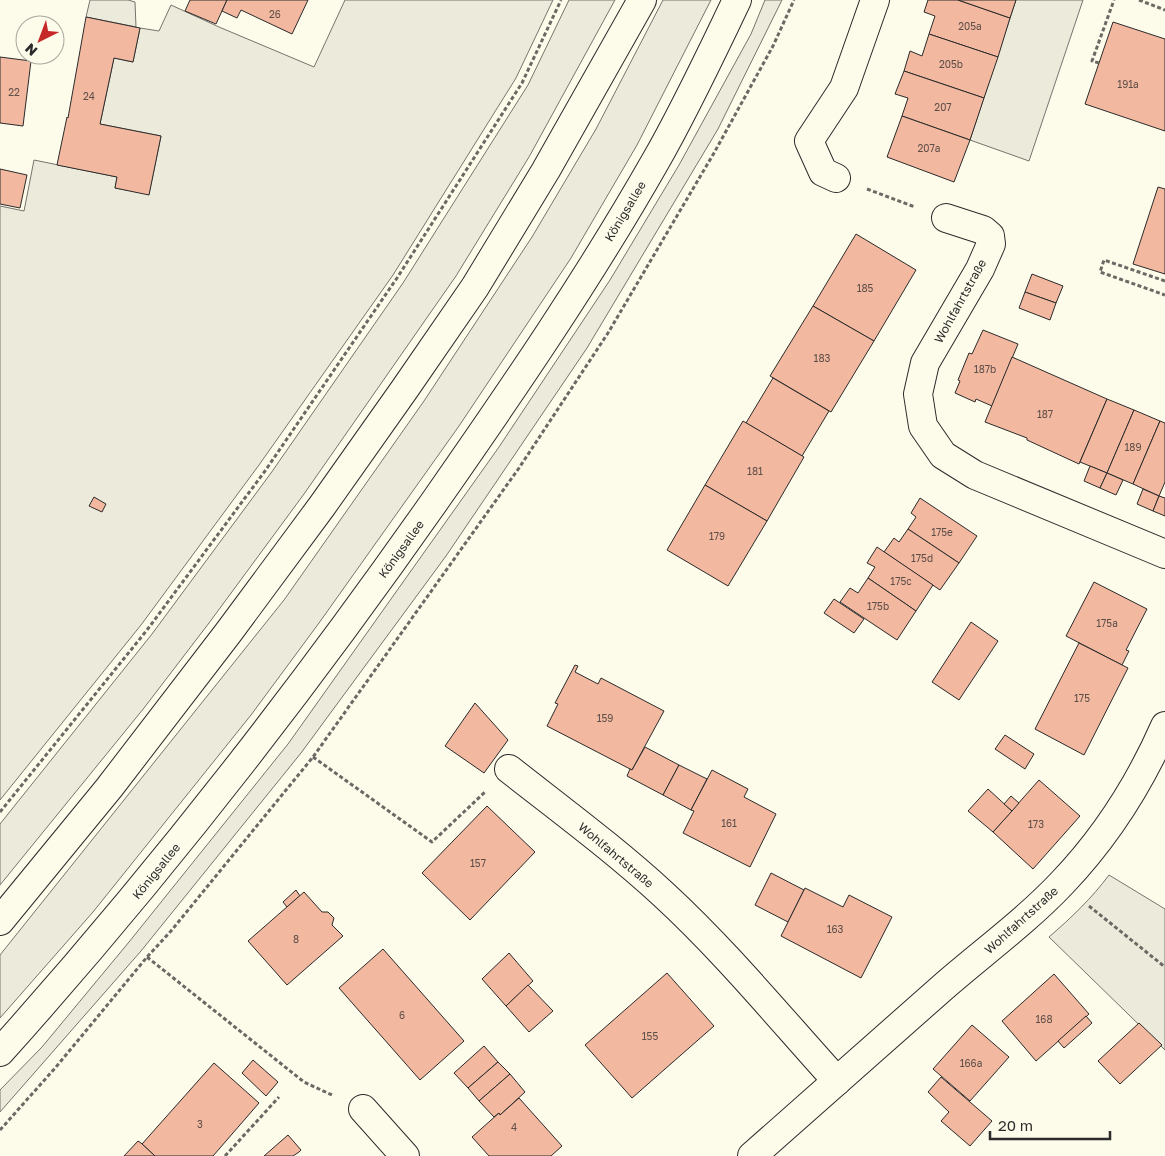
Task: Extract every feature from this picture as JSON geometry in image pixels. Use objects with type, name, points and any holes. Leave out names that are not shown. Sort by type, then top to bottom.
[{"type":"main road","points":[[0,921],[109,788],[228,634],[399,398],[476,287],[546,170],[642,0]]},
{"type":"main road","name":"Königsallee","points":[[0,1052],[110,927],[205,812],[276,720],[420,522],[591,270],[656,159],[737,0]]},
{"type":"main road","points":[[836,178],[823,172],[809,141],[844,88],[875,0]]},
{"type":"main road","name":"Wohlfahrtstraße","points":[[946,218],[984,230],[990,236],[991,244],[980,269],[925,363],[918,394],[923,426],[943,455],[975,475],[1165,554]]},
{"type":"main road","name":"Wohlfahrtstraße","points":[[752,1156],[948,983],[1021,922],[1062,884],[1091,851],[1110,825],[1152,756],[1165,726]]},
{"type":"main road","name":"Wohlfahrtstraße","points":[[509,769],[603,842],[664,895],[720,952],[837,1081]]},
{"type":"main road","points":[[363,1109],[405,1156]]},
{"type":"path","points":[[0,812],[147,630],[265,471],[397,278],[522,83],[560,0]]},
{"type":"path","points":[[1098,63],[1092,61],[1114,0]]},
{"type":"path","points":[[1138,0],[1165,10]]},
{"type":"path","points":[[836,178],[946,218]]},
{"type":"path","points":[[1165,281],[1104,260],[1100,272],[1165,295]]},
{"type":"path","points":[[314,757],[432,842],[509,769]]},
{"type":"path","points":[[1062,884],[1165,967]]},
{"type":"path","points":[[147,957],[304,1082],[363,1109]]},
{"type":"path","points":[[225,1156],[279,1097]]},
{"type":"shaded area","points":[[90,0],[128,0],[135,2],[136,27],[86,17]]},
{"type":"shaded area","points":[[345,0],[553,0],[516,78],[393,275],[259,465],[141,625],[0,800],[0,206],[24,211],[34,160],[117,177],[115,188],[149,194],[161,136],[100,124],[114,58],[133,62],[140,28],[159,31],[171,5],[314,67]]},
{"type":"shaded area","points":[[569,0],[615,0],[529,157],[456,276],[304,494],[209,623],[144,708],[0,885],[0,824],[152,634],[271,473],[403,283],[528,85]]},
{"type":"shaded area","points":[[663,0],[711,0],[637,145],[571,258],[459,426],[251,715],[93,912],[0,1018],[0,955],[284,600],[424,401],[532,237],[596,129]]},
{"type":"shaded area","points":[[765,0],[782,0],[718,129],[587,348],[446,556],[301,753],[141,951],[0,1112],[0,1090],[42,1047],[288,744],[499,447],[610,280],[679,165],[751,34]]},
{"type":"shaded area","points":[[1016,0],[1083,0],[1029,161],[970,140]]},
{"type":"shaded area","points":[[1109,875],[1165,909],[1165,1050],[1049,937],[1081,908]]},
{"type":"building","points":[[190,0],[227,0],[216,24],[185,11]]},
{"type":"building","points":[[227,0],[308,0],[292,34],[241,10],[237,18],[222,11]]},
{"type":"building","points":[[928,0],[958,0],[1010,18],[998,57],[929,34],[935,16],[924,12]]},
{"type":"building","points":[[958,0],[1016,0],[1010,18]]},
{"type":"building","points":[[86,17],[140,28],[133,62],[114,58],[100,124],[161,136],[149,195],[115,188],[117,177],[57,165],[68,118]]},
{"type":"building","points":[[1113,22],[1165,39],[1165,131],[1085,104]]},
{"type":"building","points":[[929,34],[998,57],[984,98],[904,71],[910,51],[922,56]]},
{"type":"building","points":[[0,57],[15,59],[15,65],[31,65],[23,126],[0,123]]},
{"type":"building","points":[[904,71],[984,98],[970,140],[902,116],[908,98],[895,94]]},
{"type":"building","points":[[902,116],[970,140],[954,182],[887,157]]},
{"type":"building","points":[[0,169],[27,175],[20,208],[0,204]]},
{"type":"building","points":[[1158,187],[1165,189],[1165,274],[1133,264]]},
{"type":"building","points":[[856,234],[916,270],[874,341],[813,306]]},
{"type":"building","points":[[1032,274],[1063,286],[1056,303],[1025,292]]},
{"type":"building","points":[[1025,292],[1056,303],[1050,320],[1019,308]]},
{"type":"building","points":[[813,306],[874,341],[831,412],[770,376]]},
{"type":"building","points":[[983,330],[1018,344],[992,406],[976,399],[975,402],[955,393],[969,353],[972,354]]},
{"type":"building","points":[[1012,357],[1107,399],[1079,464],[1027,440],[1027,438],[985,422]]},
{"type":"building","points":[[773,378],[829,411],[802,456],[746,423]]},
{"type":"building","points":[[1107,399],[1134,410],[1107,473],[1080,462]]},
{"type":"building","points":[[1134,410],[1160,421],[1133,484],[1107,473]]},
{"type":"building","points":[[743,421],[804,457],[767,521],[705,485]]},
{"type":"building","points":[[1160,421],[1165,423],[1165,482],[1159,496],[1133,484]]},
{"type":"building","points":[[1090,466],[1107,473],[1100,488],[1084,481]]},
{"type":"building","points":[[1107,473],[1123,480],[1116,495],[1100,488]]},
{"type":"building","points":[[705,485],[767,521],[728,586],[667,550]]},
{"type":"building","points":[[1143,489],[1159,496],[1153,511],[1137,504]]},
{"type":"building","points":[[1159,496],[1165,498],[1165,516],[1153,511]]},
{"type":"building","points":[[94,497],[106,504],[102,512],[89,506]]},
{"type":"building","points":[[920,498],[977,536],[959,563],[908,529],[916,517],[911,513]]},
{"type":"building","points":[[908,529],[959,563],[940,590],[884,552],[894,538],[899,542]]},
{"type":"building","points":[[877,547],[933,585],[916,611],[868,578],[875,567],[867,563]]},
{"type":"building","points":[[868,578],[916,611],[897,640],[840,602],[850,588],[858,593]]},
{"type":"building","points":[[1094,582],[1147,609],[1126,650],[1129,651],[1122,665],[1066,636]]},
{"type":"building","points":[[834,599],[864,619],[854,633],[824,613]]},
{"type":"building","points":[[971,622],[998,641],[959,700],[932,682]]},
{"type":"building","points":[[1079,643],[1128,668],[1084,755],[1035,729]]},
{"type":"building","points":[[575,665],[578,666],[575,672],[598,684],[601,678],[664,711],[632,770],[547,726],[558,704],[555,703]]},
{"type":"building","points":[[475,703],[508,740],[484,773],[445,746]]},
{"type":"building","points":[[1005,735],[1034,754],[1025,769],[995,749]]},
{"type":"building","points":[[645,747],[679,765],[663,795],[627,776]]},
{"type":"building","points":[[679,765],[707,779],[691,810],[663,795]]},
{"type":"building","points":[[712,770],[748,789],[744,797],[776,814],[750,867],[683,833],[694,811],[691,810]]},
{"type":"building","points":[[1039,780],[1080,816],[1033,869],[993,832]]},
{"type":"building","points":[[988,789],[1012,811],[993,832],[968,811]]},
{"type":"building","points":[[1011,796],[1019,803],[1012,811],[1004,804]]},
{"type":"building","points":[[487,806],[535,852],[470,920],[422,873]]},
{"type":"building","points":[[771,873],[804,890],[788,922],[755,905]]},
{"type":"building","points":[[805,888],[843,907],[849,895],[892,917],[861,978],[781,936]]},
{"type":"building","points":[[296,890],[300,896],[287,907],[283,902]]},
{"type":"building","points":[[304,892],[322,912],[328,912],[334,918],[332,925],[343,936],[287,985],[248,941]]},
{"type":"building","points":[[383,949],[464,1041],[420,1080],[339,988]]},
{"type":"building","points":[[509,953],[533,981],[506,1006],[482,979]]},
{"type":"building","points":[[667,973],[714,1026],[632,1098],[585,1045]]},
{"type":"building","points":[[1054,974],[1089,1014],[1036,1061],[1002,1021]]},
{"type":"building","points":[[528,985],[553,1011],[529,1032],[506,1006]]},
{"type":"building","points":[[1086,1016],[1092,1023],[1064,1048],[1058,1041]]},
{"type":"building","points":[[1139,1023],[1162,1045],[1120,1084],[1098,1061]]},
{"type":"building","points":[[972,1025],[1009,1057],[970,1101],[933,1069]]},
{"type":"building","points":[[484,1046],[498,1062],[468,1088],[454,1073]]},
{"type":"building","points":[[253,1060],[278,1082],[266,1096],[242,1073]]},
{"type":"building","points":[[498,1062],[510,1074],[479,1101],[468,1088]]},
{"type":"building","points":[[214,1063],[259,1103],[213,1156],[155,1156],[142,1144]]},
{"type":"building","points":[[510,1074],[525,1092],[500,1115],[499,1113],[494,1117],[479,1101]]},
{"type":"building","points":[[941,1077],[992,1121],[970,1146],[941,1121],[949,1112],[928,1092]]},
{"type":"building","points":[[519,1098],[562,1146],[551,1156],[489,1156],[472,1137]]},
{"type":"building","points":[[288,1135],[301,1150],[299,1152],[293,1156],[264,1156]]},
{"type":"building","points":[[138,1141],[141,1143],[155,1156],[124,1156]]}]
